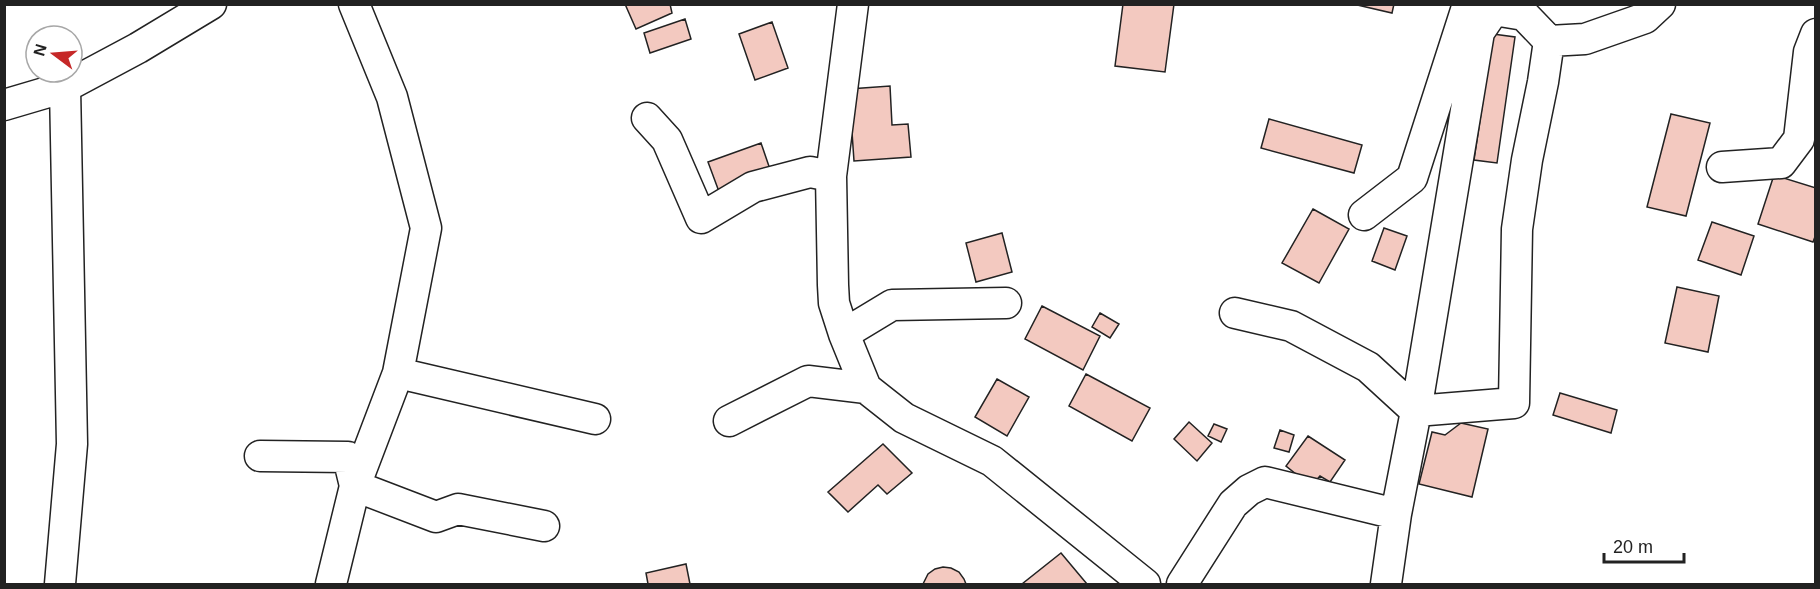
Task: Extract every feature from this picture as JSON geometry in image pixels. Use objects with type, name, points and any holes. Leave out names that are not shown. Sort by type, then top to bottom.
[{"type":"street","points":[[4,105],[65,87],[138,48],[211,4]]},
{"type":"street","points":[[331,585],[356,486],[398,374],[426,228],[392,97],[354,4]]},
{"type":"street","points":[[853,4],[831,176],[833,285],[834,303],[866,388],[903,418],[992,461],[1145,585]]},
{"type":"street","points":[[1365,215],[1412,178],[1468,4]]},
{"type":"street","points":[[1386,585],[1396,514],[1416,411],[1479,32],[1494,10],[1524,15],[1549,40],[1585,39],[1645,18],[1660,4]]},
{"type":"street","points":[[1722,167],[1781,163],[1799,139],[1809,52],[1815,34]]},
{"type":"street","points":[[1235,313],[1291,326],[1368,367],[1416,411],[1514,403],[1516,229],[1549,40]]},
{"type":"street","points":[[60,585],[72,444],[65,87]]},
{"type":"street","points":[[647,118],[667,140],[701,218],[753,187],[810,172],[831,176]]},
{"type":"street","points":[[844,334],[892,305],[1006,303]]},
{"type":"street","points":[[398,374],[595,419]]},
{"type":"street","points":[[729,421],[808,381],[866,388]]},
{"type":"street","points":[[260,456],[348,457],[356,486]]},
{"type":"street","points":[[1182,585],[1233,504],[1249,490],[1265,482],[1396,514]]},
{"type":"street","points":[[356,486],[436,517],[458,509],[544,526]]},
{"type":"building","points":[[625,4],[670,4],[672,13],[636,29]]},
{"type":"building","points":[[1123,4],[1174,4],[1165,72],[1115,66]]},
{"type":"building","points":[[1353,4],[1394,4],[1392,13]]},
{"type":"building","points":[[685,19],[691,39],[650,53],[644,33]]},
{"type":"building","points":[[772,22],[788,68],[755,80],[739,34]]},
{"type":"building","points":[[1493,34],[1515,37],[1497,163],[1474,160]]},
{"type":"building","points":[[890,86],[892,125],[908,124],[911,157],[854,161],[849,89]]},
{"type":"building","points":[[1671,114],[1710,123],[1686,216],[1647,207]]},
{"type":"building","points":[[1269,119],[1362,145],[1354,173],[1261,148]]},
{"type":"building","points":[[761,143],[773,178],[721,197],[708,162]]},
{"type":"building","points":[[1774,175],[1816,188],[1816,234],[1813,242],[1758,224]]},
{"type":"building","points":[[1313,209],[1349,229],[1319,283],[1282,263]]},
{"type":"building","points":[[1712,222],[1754,236],[1741,275],[1698,260]]},
{"type":"building","points":[[1384,228],[1407,236],[1395,270],[1372,261]]},
{"type":"building","points":[[1002,233],[1012,272],[976,282],[966,243]]},
{"type":"building","points":[[1677,287],[1719,296],[1708,352],[1665,343]]},
{"type":"building","points":[[1042,306],[1100,336],[1083,370],[1025,339]]},
{"type":"building","points":[[1100,313],[1119,324],[1110,338],[1092,327]]},
{"type":"building","points":[[1086,374],[1150,408],[1132,441],[1069,406]]},
{"type":"building","points":[[997,379],[1029,397],[1007,436],[975,417]]},
{"type":"building","points":[[1560,393],[1617,410],[1611,433],[1553,415]]},
{"type":"building","points":[[1189,422],[1212,443],[1197,461],[1174,439]]},
{"type":"building","points":[[1461,423],[1488,429],[1472,497],[1419,484],[1432,432],[1445,435]]},
{"type":"building","points":[[1214,424],[1227,429],[1221,442],[1208,436]]},
{"type":"building","points":[[1280,430],[1294,435],[1289,452],[1274,448]]},
{"type":"building","points":[[1308,436],[1345,460],[1330,482],[1320,476],[1311,486],[1286,466]]},
{"type":"building","points":[[883,444],[912,473],[887,494],[878,485],[848,512],[828,492]]},
{"type":"building","points":[[1061,553],[1087,584],[1022,584]]},
{"type":"building","points":[[686,564],[690,584],[648,584],[646,573]]},
{"type":"building","points":[[943,567],[959,572],[966,584],[923,584],[928,574]]}]
